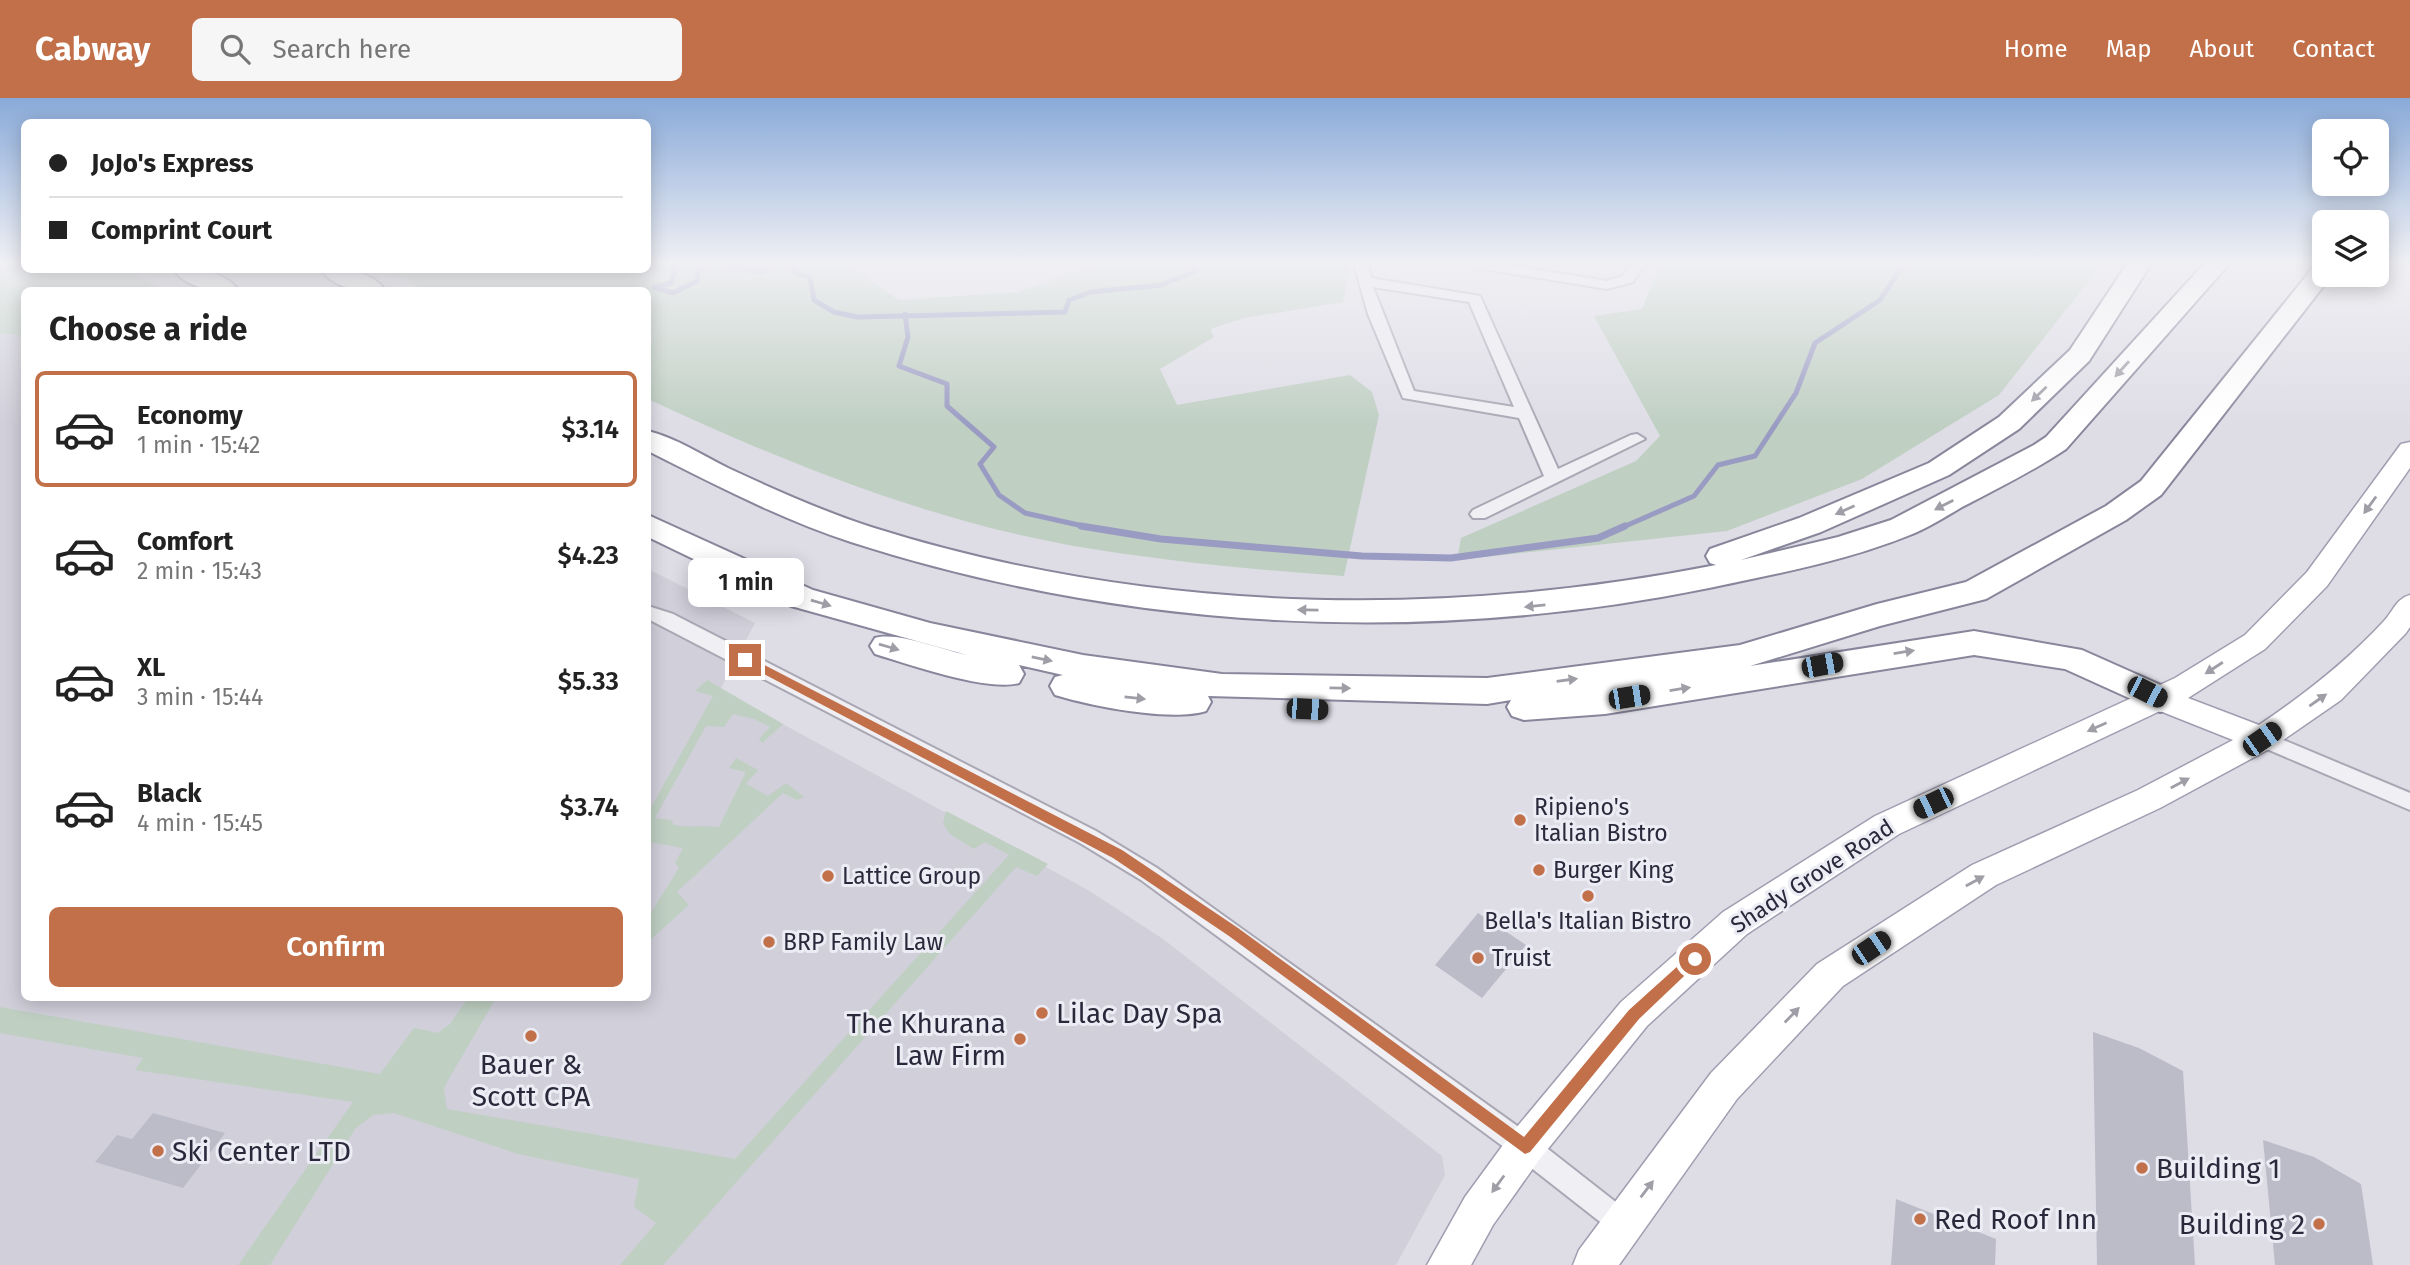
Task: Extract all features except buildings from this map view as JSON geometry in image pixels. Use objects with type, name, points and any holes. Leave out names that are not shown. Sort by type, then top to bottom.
[{"type":"highway","points":[[1597,599],[1810,525],[1939,469],[2009,422],[2080,355],[2104,318]]},
{"type":"highway","points":[[651,441],[768,499],[861,534],[975,566],[1113,594],[1232,609],[1466,613],[1597,599],[1679,586],[1820,552],[1897,529],[2028,462],[2056,443],[2168,318]]},
{"type":"highway","points":[[651,526],[802,598],[930,635],[1083,667],[1222,686],[1487,691],[1740,657],[1877,615],[1975,591],[2116,513],[2151,488],[2285,318]]},
{"type":"highway","points":[[651,544],[673,559],[812,624],[937,661],[1131,698],[1357,712],[1488,710],[1605,701],[1974,643],[2070,658],[2111,674],[2160,699]]},
{"type":"main road","name":"Shady Grove Road","points":[[1448,1265],[1479,1211],[1525,1147],[1634,1014],[1754,910],[1887,825],[2160,699],[2186,686],[2255,642],[2317,579],[2410,450]]},
{"type":"main road","points":[[1594,1265],[1724,1086],[1830,975],[1984,875],[2149,799],[2262,739],[2330,692],[2396,625],[2410,605]]},
{"type":"main road","points":[[2160,699],[2262,739]]},
{"type":"street","points":[[1378,318],[1408,395],[1525,414]]},
{"type":"street","points":[[1483,318],[1553,478]]},
{"type":"street","points":[[1479,514],[1637,439]]},
{"type":"street","points":[[651,613],[697,634],[1118,854],[1234,932],[1525,1147],[1622,1223]]},
{"type":"street","points":[[2262,739],[2410,802]]},
{"type":"shaded area","points":[[21,330],[21,1001],[651,1001],[651,571],[755,623],[720,690],[1088,890],[1163,939],[1442,1156],[1445,1175],[1396,1265],[0,1265],[0,335]]},
{"type":"green space","points":[[0,318],[21,318],[21,337],[17,334],[0,334]]},
{"type":"green space","points":[[651,318],[1244,318],[1210,329],[1214,337],[1160,369],[1177,405],[1350,375],[1372,392],[1379,415],[1344,576],[1142,556],[1019,535],[910,505],[751,445],[651,400]]},
{"type":"green space","points":[[1595,318],[2059,318],[1999,395],[1862,479],[1727,531],[1457,560],[1461,538],[1636,461],[1660,436]]},
{"type":"green space","points":[[707,680],[783,724],[762,743],[759,739],[770,727],[754,719],[733,714],[724,727],[706,726],[655,818],[671,820],[674,825],[680,826],[719,827],[746,772],[729,768],[736,758],[758,770],[746,784],[768,796],[786,783],[804,797],[797,800],[783,793],[677,892],[689,905],[651,939],[651,912],[679,868],[675,863],[683,848],[651,843],[651,808],[713,696],[695,691]]},
{"type":"green space","points":[[946,811],[1048,864],[1037,876],[1016,867],[663,1265],[620,1265],[656,1223],[634,1207],[639,1179],[518,1154],[394,1113],[373,1115],[355,1129],[270,1265],[238,1265],[353,1102],[135,1070],[143,1058],[0,1033],[0,1007],[380,1074],[414,1028],[438,1033],[450,1024],[466,1001],[494,1001],[447,1082],[444,1089],[447,1109],[735,1159],[1009,855],[985,842],[974,849],[950,834],[943,824]]},
{"type":"waterway","points":[[906,318],[908,337],[899,366],[947,384],[947,406],[994,447],[980,464],[999,495],[1025,513],[1089,527]]},
{"type":"waterway","points":[[1621,528],[1694,496],[1718,465],[1755,456],[1796,393],[1815,343],[1852,318]]},
{"type":"waterway","points":[[1081,526],[1089,527]]},
{"type":"waterway","points":[[1089,527],[1161,539],[1362,556],[1451,558],[1598,538],[1625,526]]},
{"type":"place","name":"Ripieno's Italian Bistro","points":[[1520,820]]},
{"type":"place","name":"Burger King","points":[[1539,870]]},
{"type":"place","name":"Lattice Group","points":[[828,876]]},
{"type":"place","name":"Bella's Italian Bistro","points":[[1588,896]]},
{"type":"place","name":"BRP Family Law","points":[[769,942]]},
{"type":"place","name":"Truist","points":[[1478,958]]},
{"type":"place","name":"Lilac Day Spa","points":[[1042,1013]]},
{"type":"place","name":"Bauer & Scott CPA","points":[[531,1036]]},
{"type":"place","name":"The Khurana Law Firm","points":[[1020,1039]]},
{"type":"place","name":"Ski Center LTD","points":[[158,1151]]},
{"type":"place","name":"Building 1","points":[[2142,1168]]},
{"type":"place","name":"Red Roof Inn","points":[[1920,1219]]},
{"type":"place","name":"Building 2","points":[[2319,1224]]},
{"type":"route","points":[[745,660],[965,772],[1118,854],[1234,932],[1525,1147],[1634,1014],[1695,959]]}]
